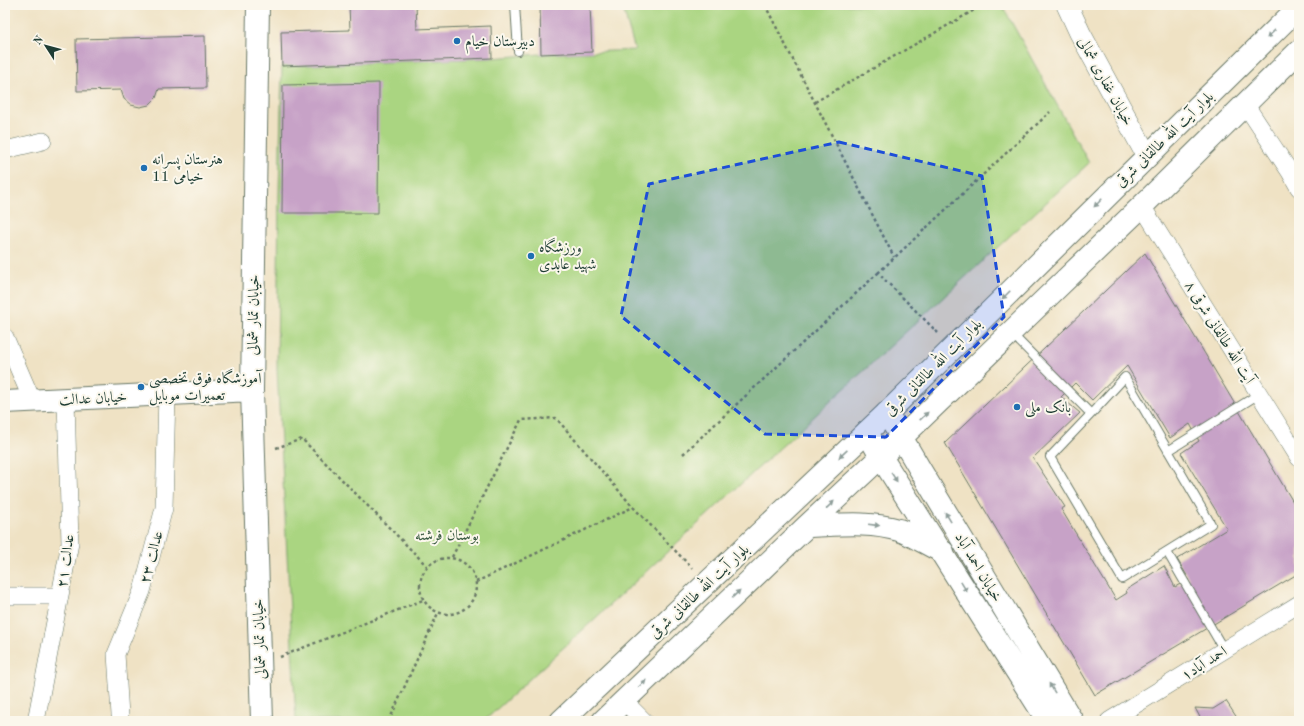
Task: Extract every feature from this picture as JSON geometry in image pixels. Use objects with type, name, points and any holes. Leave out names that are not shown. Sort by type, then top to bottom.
[{"type":"main road","name":"خیابان تمار شمالی","points":[[258,5],[252,390],[262,721]]},
{"type":"main road","name":"بلوار آیت الله طالقانی شرقی","points":[[561,721],[867,432],[1299,7]]},
{"type":"main road","name":"بلوار آیت الله طالقانی شرقی","points":[[604,721],[1142,206],[1299,51]]},
{"type":"main road","name":"خیابان عدالت","points":[[5,402],[252,390]]},
{"type":"main road","name":"خیابان احمد آباد","points":[[886,413],[1072,721]]},
{"type":"main road","name":"خیابان احمد آباد","points":[[867,432],[1048,721]]},
{"type":"main road","points":[[807,526],[873,524],[900,530],[943,552]]},
{"type":"street","name":"خیابان غفاری شمالی","points":[[1067,5],[1080,34],[1146,156]]},
{"type":"street","points":[[1245,104],[1295,172],[1299,188]]},
{"type":"street","points":[[5,150],[43,141]]},
{"type":"street","name":"آیت الله طالقانی شرقی ۸","points":[[1142,206],[1299,458]]},
{"type":"street","points":[[5,337],[32,400]]},
{"type":"street","name":"عدالت ۲۳","points":[[120,715],[116,654],[142,591],[164,508],[167,394]]},
{"type":"street","name":"عدالت ۲۱","points":[[36,721],[70,543],[66,399]]},
{"type":"street","points":[[5,596],[60,596]]},
{"type":"street","name":"احمد آباد۱","points":[[1109,721],[1299,604]]},
{"type":"street","points":[[624,701],[644,721]]},
{"type":"lane","points":[[515,5],[518,51]]},
{"type":"lane","points":[[1011,332],[1091,414]]},
{"type":"lane","points":[[1125,377],[1211,524],[1122,579],[1050,457],[1091,414],[1125,377]]},
{"type":"lane","points":[[1168,451],[1259,394]]},
{"type":"lane","points":[[1167,552],[1224,650]]},
{"type":"path","points":[[765,5],[894,257]]},
{"type":"path","points":[[815,102],[983,5]]},
{"type":"path","points":[[683,454],[1050,112]]},
{"type":"path","points":[[878,272],[940,335]]},
{"type":"path","points":[[452,557],[521,420],[556,418],[633,506],[692,568]]},
{"type":"path","points":[[254,454],[302,439],[427,566]]},
{"type":"path","points":[[476,582],[633,506]]},
{"type":"path","points":[[443,557],[452,557],[461,560],[474,574],[476,592],[472,601],[457,613],[438,613],[429,608],[423,600],[419,582],[422,573],[427,566],[435,560],[443,557]]},
{"type":"path","points":[[260,665],[423,600]]},
{"type":"path","points":[[389,721],[438,613]]},
{"type":"highlighted area","points":[[839,142],[982,176],[1004,317],[886,437],[765,434],[621,316],[649,184]]},
{"type":"green space","name":"بوستان فرشته","points":[[622,5],[1002,5],[1089,163],[484,721],[296,721],[277,369],[282,66],[492,58],[541,54],[635,50]]},
{"type":"building","points":[[349,5],[416,5],[417,29],[491,26],[492,58],[282,66],[281,32],[350,30]]},
{"type":"building","points":[[540,5],[590,5],[592,52],[541,54]]},
{"type":"building","points":[[205,36],[206,88],[159,89],[156,98],[149,105],[140,107],[131,105],[124,99],[121,90],[77,91],[76,39]]},
{"type":"building","points":[[379,83],[378,213],[282,213],[283,85]]},
{"type":"building","points":[[1145,253],[1299,512],[1299,573],[1095,695],[945,443]],"holes":[[[1127,366],[1170,438],[1190,424],[1199,441],[1181,453],[1227,529],[1177,559],[1189,579],[1175,587],[1164,566],[1126,590],[1127,593],[1116,600],[1061,509],[1065,507],[1033,458],[1080,413],[1061,397],[1075,383],[1092,400]]]},
{"type":"building","points":[[1226,701],[1239,721],[1202,721],[1195,708],[1213,709]]},
{"type":"place","name":"دبیرستان خیام","points":[[457,41]]},
{"type":"place","name":"هنرستان پسرانه خیامی 11","points":[[144,168]]},
{"type":"place","name":"ورزشگاه شهید عابدی","points":[[531,256]]},
{"type":"place","name":"آموزشگاه فوق تخصصی تعمیرات موبایل","points":[[141,387]]},
{"type":"place","name":"بانک ملی","points":[[1017,407]]}]
